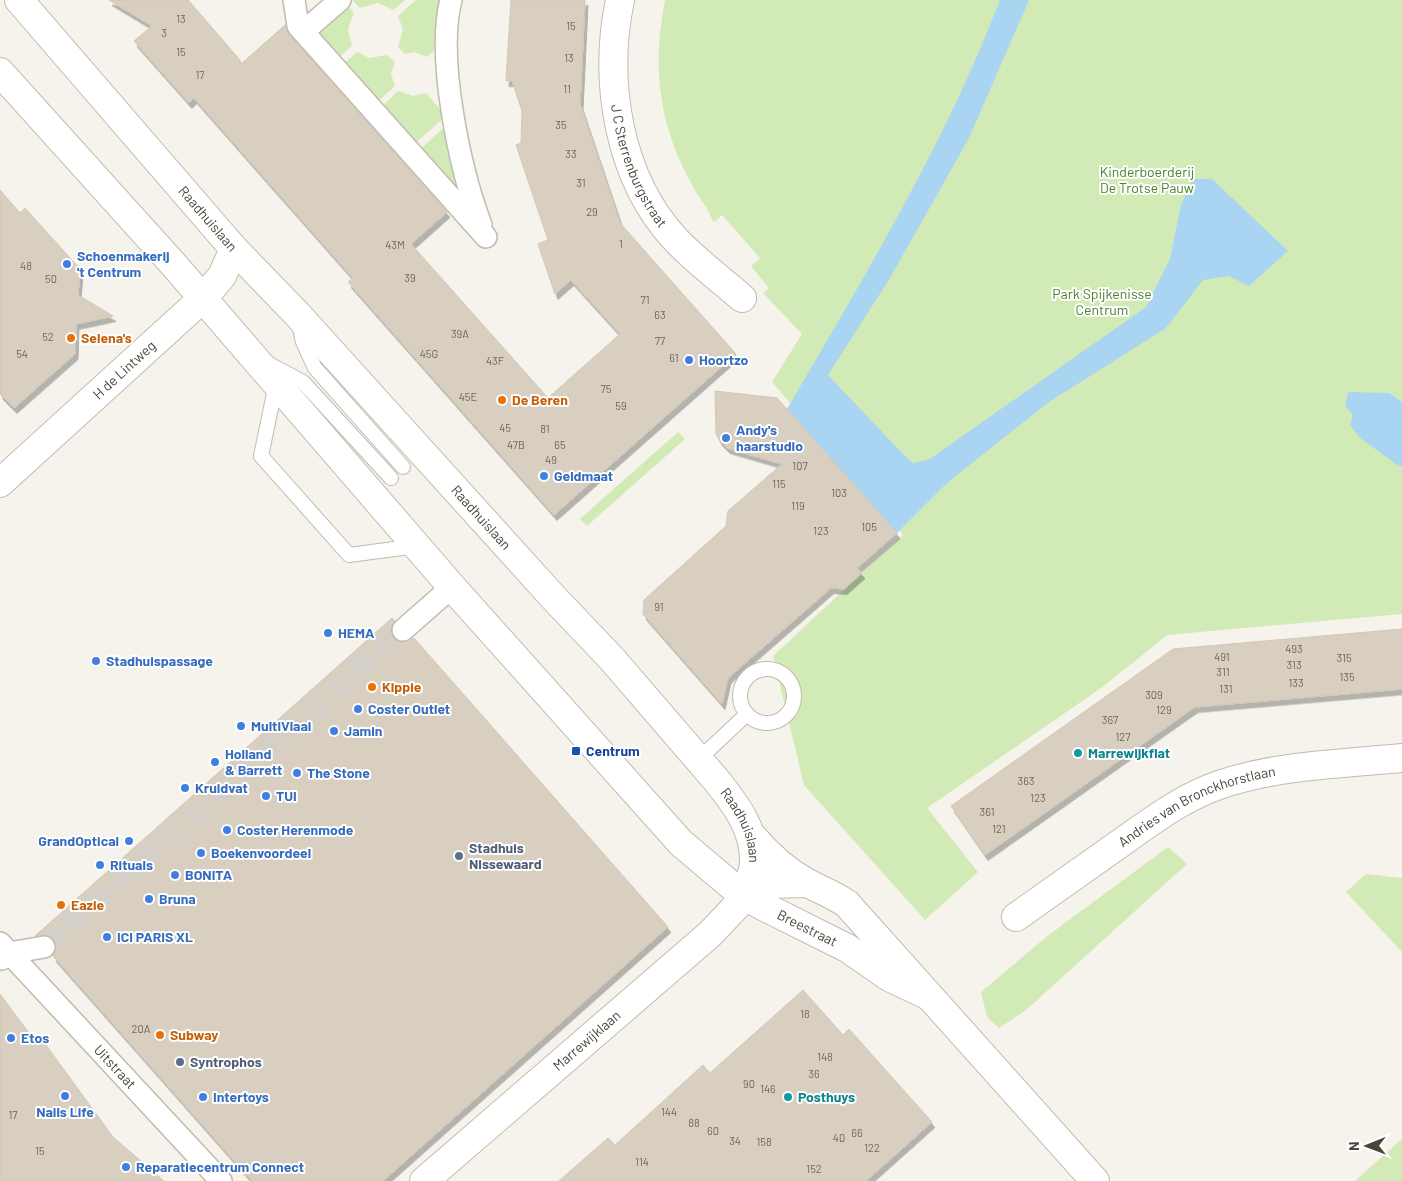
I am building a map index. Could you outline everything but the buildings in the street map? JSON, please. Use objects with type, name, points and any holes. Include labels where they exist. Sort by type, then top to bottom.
[{"type":"street","name":"Raadhuislaan","points":[[19,0],[234,248],[297,314],[612,660],[731,797],[752,836],[754,865],[745,897]]},
{"type":"street","points":[[294,0],[298,26],[486,236],[470,195],[450,92],[446,63],[451,0]]},
{"type":"street","points":[[304,32],[340,0]]},
{"type":"street","name":"J C Sterrenburgstraat","points":[[620,0],[614,48],[614,81],[618,114],[636,178],[676,239],[742,298]]},
{"type":"street","points":[[0,72],[174,265],[452,587],[681,843],[745,897]]},
{"type":"street","name":"H de Lintweg","points":[[0,483],[202,298],[222,276],[234,248]]},
{"type":"street","points":[[403,630],[452,587]]},
{"type":"street","name":"Andries van Bronckhorstlaan","points":[[1016,917],[1152,821],[1184,801],[1218,785],[1256,774],[1296,768],[1402,758]]},
{"type":"street","name":"Breestraat","points":[[752,836],[772,859],[807,883],[832,893],[847,904],[1083,1177]]},
{"type":"street","name":"Breestraat","points":[[745,897],[769,884],[807,883]]},
{"type":"street","name":"Breestraat","points":[[745,897],[848,948],[888,978],[927,995]]},
{"type":"street","name":"Marrewijklaan","points":[[424,1181],[710,934],[745,897]]},
{"type":"street","points":[[3,952],[44,947]]},
{"type":"street","name":"Uitstraat","points":[[3,952],[221,1181]]},
{"type":"lane","points":[[297,314],[303,342],[315,368],[403,466]]},
{"type":"lane","points":[[248,352],[303,382],[391,478]]},
{"type":"lane","points":[[276,384],[260,456],[350,555],[417,546]]},
{"type":"lane","points":[[699,759],[747,714]]},
{"type":"green space","points":[[352,0],[405,0],[393,10],[378,3],[360,8]]},
{"type":"green space","points":[[416,0],[444,0],[441,45],[427,57],[414,52],[405,54],[398,47],[403,29],[398,16]]},
{"type":"green space","name":"Park Spijkenisse Centrum","points":[[665,0],[1402,0],[1402,614],[1167,635],[1104,686],[927,808],[978,872],[925,920],[804,785],[773,656],[903,535],[772,382],[802,334],[763,293],[769,288],[751,266],[760,258],[722,215],[714,222],[689,180],[678,155],[669,131],[659,80],[659,54]]},
{"type":"green space","points":[[345,3],[354,13],[348,29],[352,46],[335,61],[311,33]]},
{"type":"green space","points":[[357,52],[369,58],[387,55],[395,62],[391,74],[395,86],[374,105],[340,67]]},
{"type":"green space","points":[[398,91],[413,96],[426,93],[446,116],[411,147],[378,110]]},
{"type":"green space","points":[[450,122],[463,188],[454,196],[416,153]]},
{"type":"green space","points":[[678,432],[685,439],[587,526],[580,519]]},
{"type":"green space","points":[[1168,847],[1187,864],[1025,1011],[999,1028],[987,1017],[981,992],[1050,934]]},
{"type":"green space","points":[[1366,874],[1402,878],[1402,952],[1346,892]]},
{"type":"green space","points":[[1402,1139],[1402,1181],[1355,1181]]},
{"type":"water","points":[[1000,0],[1029,0],[969,138],[890,278],[828,375],[913,463],[930,459],[1146,307],[1170,259],[1181,205],[1193,179],[1212,179],[1288,251],[1249,286],[1229,276],[1203,280],[1166,328],[1049,402],[948,482],[897,533],[787,409],[874,260],[929,158],[978,54]]},
{"type":"water","points":[[1348,392],[1389,393],[1402,402],[1402,466],[1396,464],[1360,438],[1350,425],[1353,415],[1345,406]]},
{"type":"tunnel","points":[[44,947],[403,630]]},
{"type":"place","name":"Schoenmakerij 't Centrum","points":[[67,264]]},
{"type":"place","name":"Selena's","points":[[71,338]]},
{"type":"place","name":"Hoortzo","points":[[689,360]]},
{"type":"place","name":"De Beren","points":[[502,400]]},
{"type":"place","name":"Andy's haarstudio","points":[[726,438]]},
{"type":"place","name":"Geldmaat","points":[[544,476]]},
{"type":"place","name":"HEMA","points":[[328,633]]},
{"type":"place","name":"Stadhuispassage","points":[[96,661]]},
{"type":"place","name":"Kippie","points":[[372,687]]},
{"type":"place","name":"Coster Outlet","points":[[358,709]]},
{"type":"place","name":"MultiVlaai","points":[[241,726]]},
{"type":"place","name":"Jamin","points":[[334,731]]},
{"type":"place","name":"Centrum","points":[[576,751]]},
{"type":"place","name":"Marrewijkflat","points":[[1078,753]]},
{"type":"place","name":"Holland & Barrett","points":[[215,762]]},
{"type":"place","name":"The Stone","points":[[297,773]]},
{"type":"place","name":"Kruidvat","points":[[185,788]]},
{"type":"place","name":"TUI","points":[[266,796]]},
{"type":"place","name":"Coster Herenmode","points":[[227,830]]},
{"type":"place","name":"GrandOptical","points":[[129,841]]},
{"type":"place","name":"Boekenvoordeel","points":[[201,853]]},
{"type":"place","name":"Stadhuis Nissewaard","points":[[459,856]]},
{"type":"place","name":"Rituals","points":[[100,865]]},
{"type":"place","name":"BONITA","points":[[175,875]]},
{"type":"place","name":"Bruna","points":[[149,899]]},
{"type":"place","name":"Eazie","points":[[61,905]]},
{"type":"place","name":"ICI PARIS XL","points":[[107,937]]},
{"type":"place","name":"Subway","points":[[160,1035]]},
{"type":"place","name":"Etos","points":[[11,1038]]},
{"type":"place","name":"Syntrophos","points":[[180,1062]]},
{"type":"place","name":"Nails Life","points":[[65,1096]]},
{"type":"place","name":"Intertoys","points":[[203,1097]]},
{"type":"place","name":"Posthuys","points":[[788,1097]]},
{"type":"place","name":"Reparatiecentrum Connect","points":[[126,1167]]},
{"type":"park label","name":"Kinderboerderij De Trotse Pauw","points":[[1147,180]]}]
